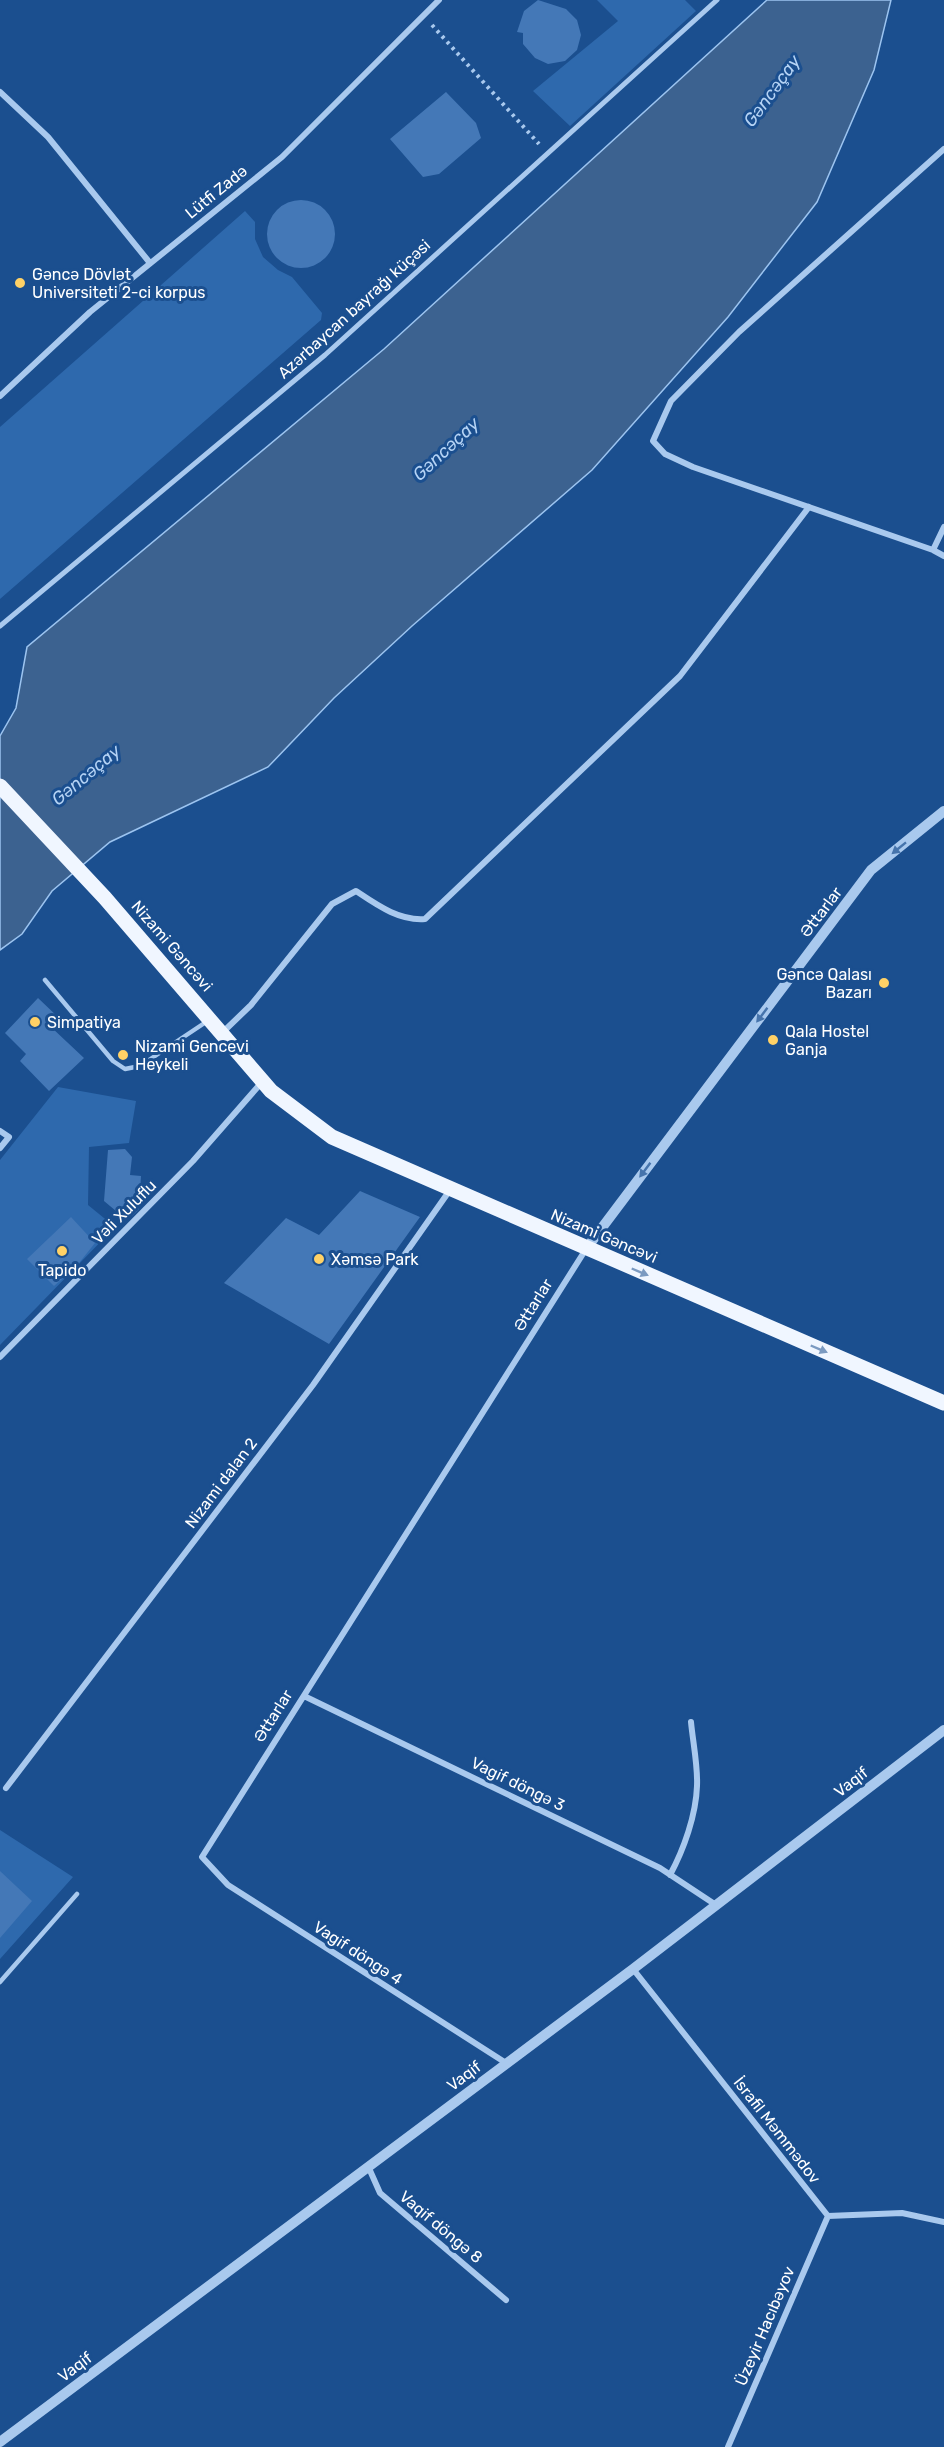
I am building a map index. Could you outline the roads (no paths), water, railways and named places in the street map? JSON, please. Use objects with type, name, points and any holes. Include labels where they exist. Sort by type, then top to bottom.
[{"type":"main road","name":"Nizami Gəncəvi","points":[[0,786],[105,898],[211,1018],[223,1032],[228,1043],[271,1091],[332,1137],[944,1403]]},
{"type":"street","points":[[428,0],[433,6]]},
{"type":"street","name":"Lütfi Zadə","points":[[0,396],[90,312],[282,157],[439,0]]},
{"type":"street","name":"Azərbaycan bayrağı küçəsi","points":[[0,626],[325,355],[717,0]]},
{"type":"street","points":[[0,92],[48,137],[150,263]]},
{"type":"street","points":[[944,149],[732,340],[671,401],[653,441],[665,454],[693,467],[933,550],[944,556]]},
{"type":"street","points":[[223,1032],[251,1005],[332,903],[356,891],[383,909],[413,920],[425,919],[680,676],[809,507]]},
{"type":"street","points":[[933,550],[944,527]]},
{"type":"street","name":"Əttarlar","points":[[202,1857],[586,1249],[871,870],[944,811]]},
{"type":"street","name":"Vəli Xuluflu","points":[[0,1357],[193,1161],[262,1081]]},
{"type":"street","points":[[0,1131],[9,1137],[0,1148]]},
{"type":"street","name":"Nizami dalan 2","points":[[6,1788],[313,1385],[451,1189]]},
{"type":"street","name":"Vagif döngə 3","points":[[304,1696],[670,1875],[716,1905]]},
{"type":"street","points":[[670,1875],[676,1864],[695,1805],[697,1784],[691,1722]]},
{"type":"street","name":"Vaqif","points":[[0,2442],[633,1969],[944,1730]]},
{"type":"street","name":"Vagif döngə 4","points":[[202,1857],[228,1885],[506,2063]]},
{"type":"street","name":"İsrafil Məmmədov","points":[[633,1969],[828,2216]]},
{"type":"street","name":"Vaqif döngə 8","points":[[368,2166],[380,2193],[507,2300]]},
{"type":"street","points":[[828,2216],[902,2213],[944,2222]]},
{"type":"street","name":"Üzeyir Hacıbəyov","points":[[728,2447],[828,2216]]},
{"type":"lane","points":[[45,980],[113,1061],[125,1069],[140,1066],[211,1018]]},
{"type":"lane","points":[[0,1982],[77,1894]]},
{"type":"water","name":"Gəncəçay","points":[[767,0],[891,0],[874,70],[817,202],[728,317],[592,470],[412,626],[334,698],[268,767],[110,842],[52,891],[22,934],[0,950],[0,736],[16,708],[27,647],[384,349]]},
{"type":"place","name":"Gəncə Dövlət Universiteti 2-ci korpus","points":[[20,283]]},
{"type":"place","name":"Gəncə Qalası Bazarı","points":[[884,983]]},
{"type":"place","name":"Simpatiya","points":[[35,1022]]},
{"type":"place","name":"Qala Hostel Ganja","points":[[773,1040]]},
{"type":"place","name":"Nizami Gencevi Heykeli","points":[[123,1055]]},
{"type":"place","name":"Tapido","points":[[62,1251]]},
{"type":"place","name":"Xəmsə Park","points":[[319,1259]]}]
